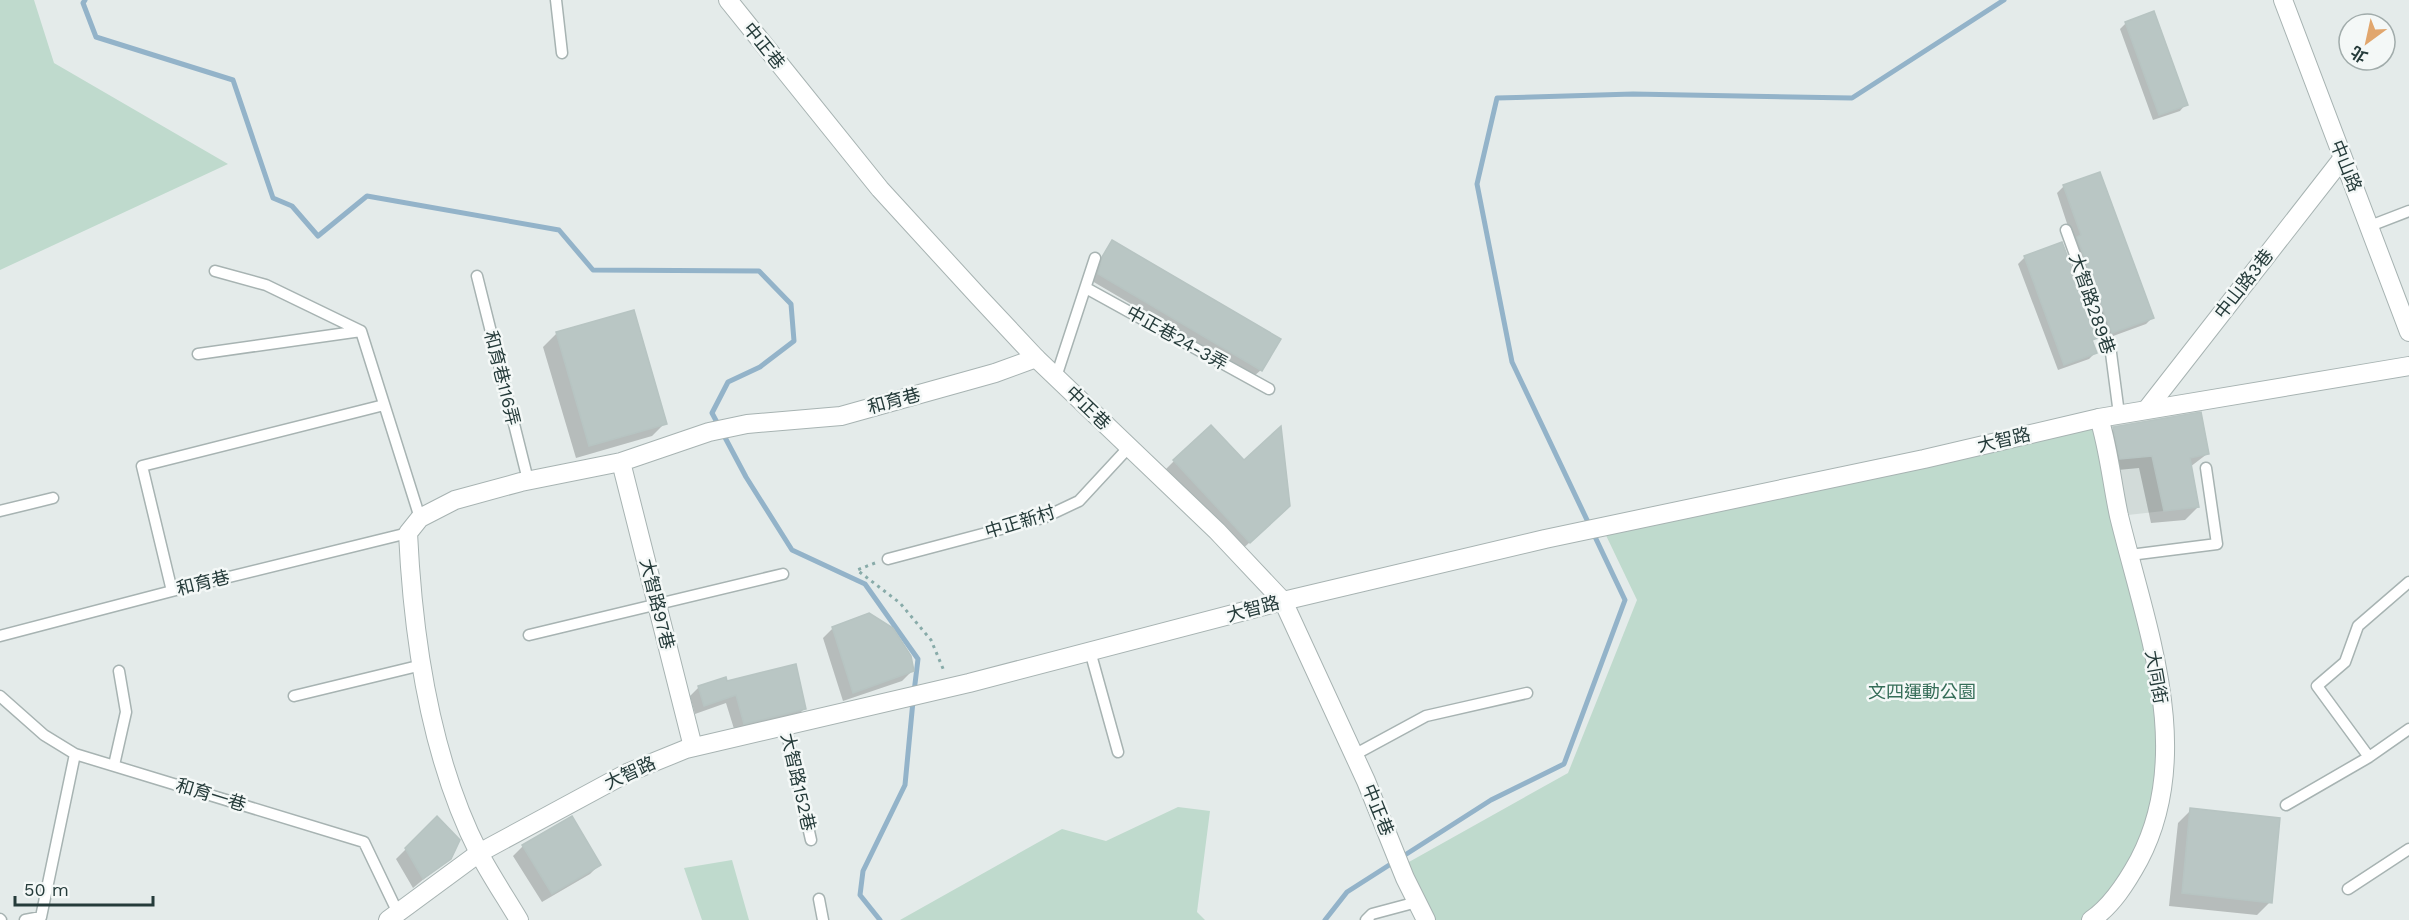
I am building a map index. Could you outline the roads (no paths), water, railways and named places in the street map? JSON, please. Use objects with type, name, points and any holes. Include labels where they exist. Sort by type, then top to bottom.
[{"type":"street","name":"中正巷","points":[[729,0],[749,29],[880,189],[1036,358],[1217,531],[1283,601],[1354,755],[1400,867],[1417,902]]},
{"type":"street","name":"中山路","points":[[2283,0],[2409,332]]},
{"type":"street","name":"中山路3巷","points":[[2146,409],[2342,159]]},
{"type":"street","name":"和育巷","points":[[621,462],[709,432],[747,424],[842,416],[995,373],[1036,358]]},
{"type":"street","name":"大智路","points":[[393,916],[479,853],[627,772],[693,747],[951,687],[1283,601],[1579,532],[1912,462],[2119,414],[2409,366]]},
{"type":"street","name":"大同街","points":[[2091,920],[2127,883],[2147,845],[2163,795],[2167,748],[2158,678],[2099,418]]},
{"type":"street","points":[[519,920],[479,853],[451,785],[415,635],[408,533],[420,518],[455,500],[528,480],[621,462]]},
{"type":"street","name":"大智路97巷","points":[[621,462],[693,747]]},
{"type":"street","points":[[1417,902],[1426,920]]},
{"type":"lane","points":[[556,0],[562,52]]},
{"type":"lane","points":[[2370,226],[2409,211]]},
{"type":"lane","name":"大智路289巷","points":[[2066,230],[2110,354],[2119,414]]},
{"type":"lane","points":[[1056,377],[1095,258]]},
{"type":"lane","points":[[215,271],[266,285],[361,331],[420,518]]},
{"type":"lane","name":"和育巷116弄","points":[[477,276],[528,480]]},
{"type":"lane","name":"中正巷24-3弄","points":[[1086,288],[1269,389]]},
{"type":"lane","points":[[198,354],[361,331]]},
{"type":"lane","points":[[172,591],[142,466],[384,405]]},
{"type":"lane","name":"中正新村","points":[[888,558],[1043,518],[1079,501],[1129,447]]},
{"type":"lane","points":[[2130,555],[2217,544],[2206,468]]},
{"type":"lane","points":[[0,511],[53,498]]},
{"type":"lane","name":"和育巷","points":[[0,636],[408,533]]},
{"type":"lane","points":[[529,634],[783,574]]},
{"type":"lane","points":[[2368,757],[2317,686],[2345,662],[2358,626],[2409,582]]},
{"type":"lane","points":[[1090,651],[1118,752]]},
{"type":"lane","points":[[294,696],[422,665]]},
{"type":"lane","points":[[114,765],[126,712],[119,671]]},
{"type":"lane","points":[[1354,755],[1426,716],[1527,693]]},
{"type":"lane","name":"和育一巷","points":[[0,696],[44,735],[75,754],[364,842],[393,916]]},
{"type":"lane","name":"大智路152巷","points":[[785,725],[811,840]]},
{"type":"lane","points":[[2286,805],[2368,757],[2409,729]]},
{"type":"lane","points":[[25,920],[41,917],[75,754]]},
{"type":"lane","points":[[2348,889],[2409,849]]},
{"type":"lane","points":[[819,899],[823,920]]},
{"type":"lane","points":[[1366,920],[1372,914],[1417,902]]},
{"type":"waterway","points":[[85,0],[83,3],[96,37],[233,80],[273,198],[292,206],[318,236],[367,196],[559,230],[593,270],[759,271],[791,304],[794,341],[760,367],[728,382],[712,413],[746,477],[792,550],[865,584],[918,659],[914,692]]},
{"type":"waterway","points":[[1325,920],[1347,892],[1491,800],[1564,764],[1625,600],[1512,362],[1477,184],[1497,98],[1633,94],[1852,98],[2004,0]]},
{"type":"waterway","points":[[880,920],[860,895],[863,871],[905,785],[913,701]]},
{"type":"park label","name":"文四運動公園","points":[[1922,692]]}]
